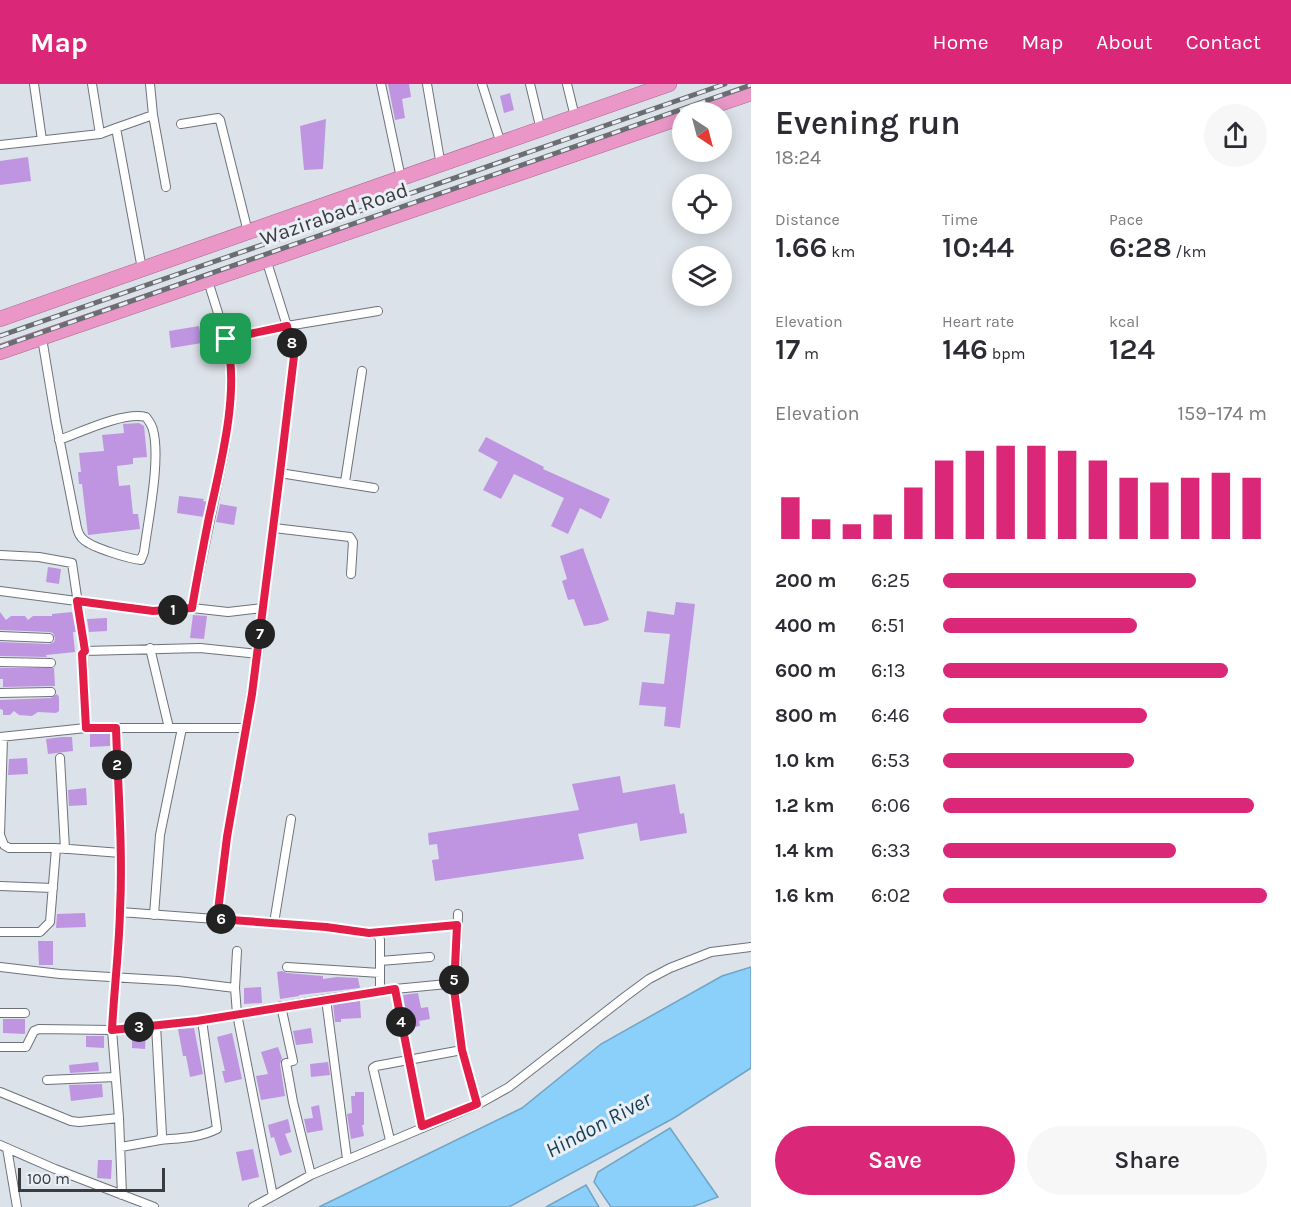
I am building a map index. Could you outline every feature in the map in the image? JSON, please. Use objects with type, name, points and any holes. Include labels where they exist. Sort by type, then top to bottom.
[{"type":"highway","name":"Wazirabad Road","points":[[0,319],[669,84]]},
{"type":"highway","points":[[724,102],[751,93]]},
{"type":"highway","name":"Wazirabad Road","points":[[0,352],[672,120]]},
{"type":"street","points":[[34,84],[42,140]]},
{"type":"street","points":[[92,84],[100,134]]},
{"type":"street","points":[[150,84],[166,187]]},
{"type":"street","points":[[381,84],[401,178]]},
{"type":"street","points":[[427,84],[441,165]]},
{"type":"street","points":[[482,84],[501,144]]},
{"type":"street","points":[[530,84],[541,130]]},
{"type":"street","points":[[567,84],[575,117]]},
{"type":"street","points":[[0,145],[100,134],[153,115]]},
{"type":"street","points":[[181,124],[218,118],[220,120],[248,232]]},
{"type":"street","points":[[116,128],[142,269]]},
{"type":"street","points":[[217,919],[227,837],[258,654],[294,356],[266,259]]},
{"type":"street","points":[[192,608],[225,447],[231,392],[229,348],[208,281]]},
{"type":"street","points":[[226,339],[378,311]]},
{"type":"street","points":[[42,338],[59,440],[77,528],[83,540],[90,544],[141,560],[151,501],[155,447],[153,428],[147,417],[138,415],[115,421],[59,440]]},
{"type":"street","points":[[345,482],[362,371]]},
{"type":"street","points":[[280,473],[374,488]]},
{"type":"street","points":[[274,528],[350,537],[353,542],[351,574]]},
{"type":"street","points":[[0,555],[39,557],[72,563],[85,651],[82,654],[86,728]]},
{"type":"street","points":[[0,591],[153,611],[192,608],[228,612],[262,608]]},
{"type":"street","points":[[0,636],[49,638]]},
{"type":"street","points":[[150,648],[169,728]]},
{"type":"street","points":[[85,651],[200,648],[258,654]]},
{"type":"street","points":[[0,662],[51,663]]},
{"type":"street","points":[[0,693],[51,692]]},
{"type":"street","points":[[121,853],[9,848],[4,845],[0,835],[1,737],[86,728],[246,728]]},
{"type":"street","points":[[116,728],[121,853],[120,912],[112,1030],[121,1147],[129,1200]]},
{"type":"street","points":[[154,915],[160,835],[182,728]]},
{"type":"street","points":[[0,932],[40,932],[50,921],[53,888],[61,849],[60,758]]},
{"type":"street","points":[[274,923],[291,819]]},
{"type":"street","points":[[0,886],[53,888]]},
{"type":"street","points":[[120,912],[274,923],[371,933],[457,925]]},
{"type":"street","points":[[458,914],[454,981],[462,1050],[477,1104]]},
{"type":"street","points":[[371,933],[379,937],[380,991]]},
{"type":"street","points":[[252,1207],[311,1175],[477,1104],[508,1087],[649,979],[670,968],[711,952],[751,947]]},
{"type":"street","points":[[237,951],[235,988],[237,1014],[273,1196]]},
{"type":"street","points":[[380,961],[430,957]]},
{"type":"street","points":[[0,967],[60,974],[178,981],[235,988]]},
{"type":"street","points":[[287,967],[380,972]]},
{"type":"street","points":[[0,1047],[26,1047],[34,1031],[39,1029],[112,1030],[202,1020],[280,1006],[395,989],[447,984],[454,981]]},
{"type":"street","points":[[395,989],[422,1126]]},
{"type":"street","points":[[326,999],[347,1159]]},
{"type":"street","points":[[280,1006],[293,1061],[286,1063],[289,1083],[311,1175]]},
{"type":"street","points":[[0,1013],[25,1013]]},
{"type":"street","points":[[121,1147],[207,1134],[218,1129],[202,1020]]},
{"type":"street","points":[[156,1025],[162,1135],[160,1140]]},
{"type":"street","points":[[390,1140],[374,1068],[462,1050]]},
{"type":"street","points":[[47,1080],[115,1077]]},
{"type":"street","points":[[0,1092],[71,1121],[120,1118]]},
{"type":"street","points":[[3,1146],[129,1200],[154,1207]]},
{"type":"street","points":[[3,1146],[17,1207]]},
{"type":"water","name":"Hindon River","points":[[751,967],[751,1068],[674,1118],[509,1207],[319,1207],[522,1108],[601,1044],[722,976]]},
{"type":"water","points":[[670,1128],[718,1197],[692,1207],[611,1207],[594,1182],[598,1172]]},
{"type":"water","points":[[586,1185],[599,1207],[546,1207]]},
{"type":"building","points":[[388,84],[409,84],[411,97],[402,99],[405,118],[395,120]]},
{"type":"building","points":[[510,93],[514,110],[504,113],[500,96]]},
{"type":"building","points":[[326,119],[323,169],[304,170],[300,126]]},
{"type":"building","points":[[28,157],[31,181],[0,185],[0,161]]},
{"type":"building","points":[[199,326],[202,343],[171,348],[169,331]]},
{"type":"building","points":[[139,423],[144,426],[147,457],[133,458],[133,464],[117,466],[119,486],[130,485],[133,514],[138,514],[140,529],[88,535],[82,484],[79,484],[78,472],[81,472],[79,453],[104,451],[102,435],[124,433],[123,424]]},
{"type":"building","points":[[486,437],[544,467],[543,469],[610,499],[601,519],[580,508],[568,534],[551,526],[564,498],[514,474],[501,499],[483,490],[498,462],[478,451]]},
{"type":"building","points":[[179,496],[204,499],[203,501],[207,502],[204,517],[177,513]]},
{"type":"building","points":[[220,504],[237,507],[234,525],[216,522]]},
{"type":"building","points":[[583,548],[609,620],[584,626],[574,599],[568,600],[562,581],[567,579],[560,556]]},
{"type":"building","points":[[48,567],[61,569],[59,584],[46,582]]},
{"type":"building","points":[[676,602],[695,604],[680,728],[664,726],[666,707],[639,705],[642,682],[664,684],[670,634],[644,632],[647,611],[674,615]]},
{"type":"building","points":[[0,612],[6,620],[11,616],[25,616],[28,620],[33,616],[52,616],[52,614],[72,612],[76,632],[73,632],[75,652],[46,655],[47,657],[0,656],[0,642],[49,644],[54,642],[55,638],[53,633],[49,632],[0,630]]},
{"type":"building","points":[[193,615],[207,616],[204,639],[190,638]]},
{"type":"building","points":[[107,618],[107,631],[89,632],[87,619]]},
{"type":"building","points":[[0,668],[54,668],[55,686],[3,687]]},
{"type":"building","points":[[57,694],[59,711],[56,713],[38,712],[32,716],[19,715],[14,711],[10,715],[3,715],[3,710],[0,709],[0,700],[51,698]]},
{"type":"building","points":[[90,734],[110,734],[110,746],[90,747]]},
{"type":"building","points":[[72,737],[73,751],[48,754],[46,739]]},
{"type":"building","points":[[27,758],[28,774],[8,775],[9,759]]},
{"type":"building","points":[[620,776],[623,793],[675,784],[680,814],[684,813],[687,833],[640,841],[637,823],[578,834],[584,859],[435,881],[432,860],[439,859],[437,844],[429,845],[428,833],[579,810],[572,784]]},
{"type":"building","points":[[86,788],[87,805],[69,806],[68,790]]},
{"type":"building","points":[[85,913],[86,927],[56,928],[57,914]]},
{"type":"building","points":[[38,941],[53,941],[53,965],[39,965]]},
{"type":"building","points":[[277,972],[323,976],[323,979],[358,978],[360,988],[280,999]]},
{"type":"building","points":[[261,987],[262,1003],[244,1004],[244,988]]},
{"type":"building","points":[[418,993],[421,1008],[428,1007],[430,1019],[419,1021],[420,1026],[409,1028],[403,995]]},
{"type":"building","points":[[360,1001],[361,1018],[341,1019],[341,1022],[335,1022],[333,1004]]},
{"type":"building","points":[[3,1019],[25,1019],[25,1034],[3,1033]]},
{"type":"building","points":[[194,1028],[203,1074],[190,1077],[178,1029]]},
{"type":"building","points":[[311,1028],[313,1043],[296,1045],[293,1031]]},
{"type":"building","points":[[146,1033],[145,1049],[132,1048],[132,1034]]},
{"type":"building","points":[[232,1033],[242,1079],[225,1083],[222,1071],[225,1071],[217,1037]]},
{"type":"building","points":[[86,1036],[104,1036],[104,1048],[86,1047]]},
{"type":"building","points":[[278,1047],[282,1058],[280,1064],[285,1096],[261,1100],[256,1076],[268,1074],[261,1052]]},
{"type":"building","points":[[98,1062],[99,1071],[70,1073],[69,1065]]},
{"type":"building","points":[[328,1062],[330,1075],[311,1077],[310,1064]]},
{"type":"building","points":[[102,1084],[103,1097],[71,1101],[69,1085]]},
{"type":"building","points":[[355,1092],[364,1092],[364,1125],[362,1125],[364,1136],[351,1139],[347,1114],[352,1113],[351,1096],[355,1096]]},
{"type":"building","points":[[319,1105],[323,1130],[307,1133],[304,1119],[313,1118],[311,1107]]},
{"type":"building","points":[[288,1119],[291,1132],[285,1134],[292,1152],[280,1156],[274,1137],[271,1138],[268,1125]]},
{"type":"building","points":[[253,1149],[259,1177],[242,1181],[236,1152]]},
{"type":"building","points":[[98,1160],[112,1160],[111,1179],[97,1178]]},
{"type":"railway","points":[[0,336],[725,84]]},
{"type":"railway","points":[[0,347],[751,85]]},
{"type":"route","points":[[287,326],[294,356],[258,654],[227,837],[217,919],[326,927],[369,933],[457,925],[454,989],[462,1050],[477,1104],[422,1126],[395,989],[197,1021],[112,1030],[120,912],[121,853],[116,728],[86,728],[82,654],[85,651],[77,601],[153,611],[192,608],[225,447],[231,392],[229,348],[226,339],[287,326]]}]
